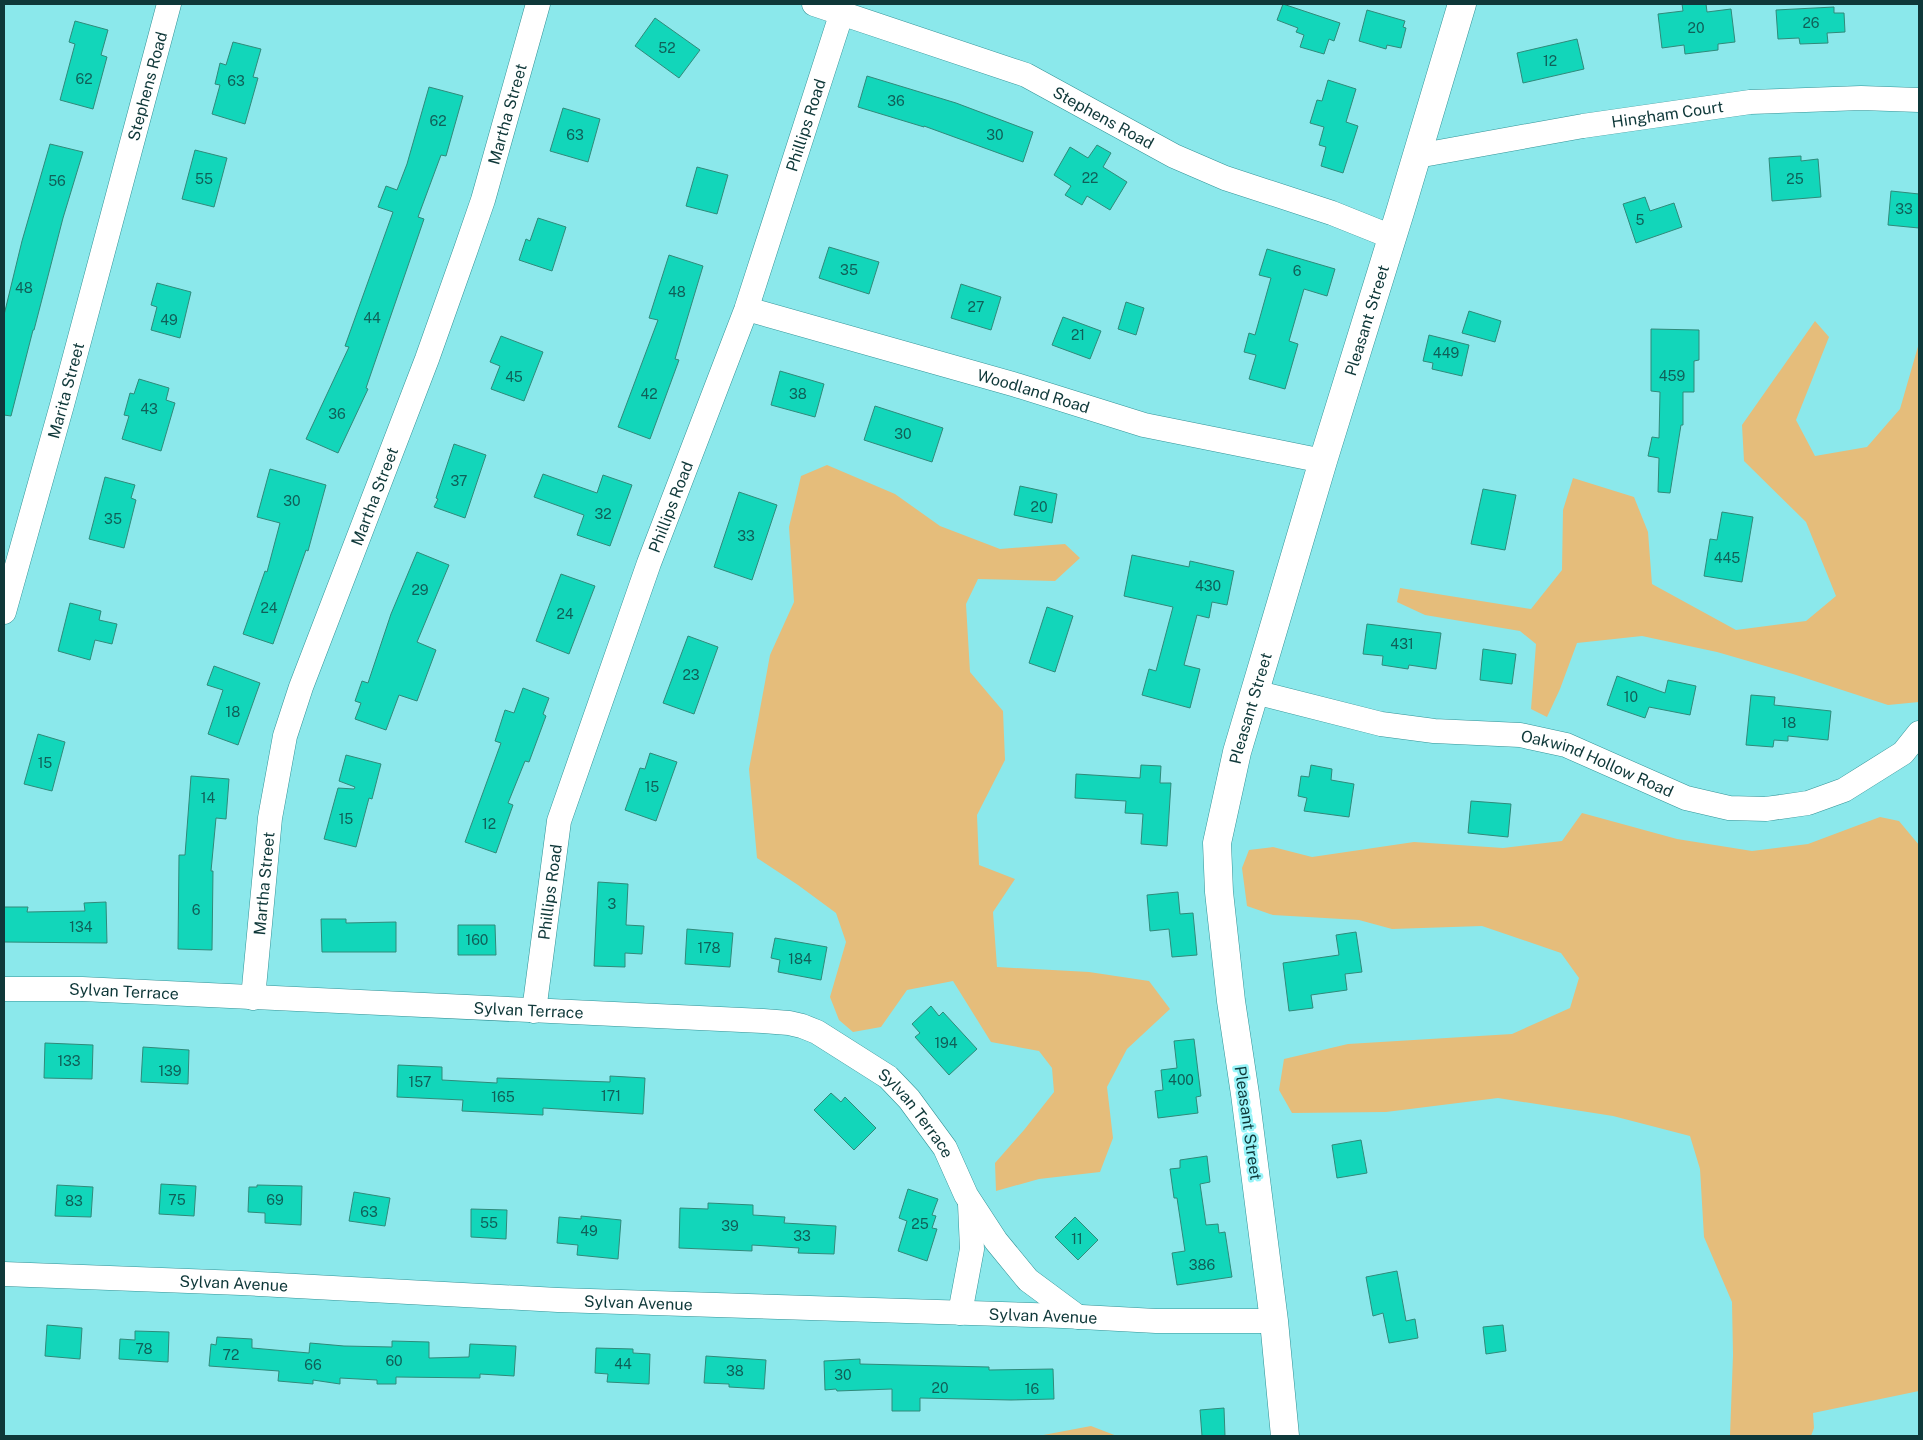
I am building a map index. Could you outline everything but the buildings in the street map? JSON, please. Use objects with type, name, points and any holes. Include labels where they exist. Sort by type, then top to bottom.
[{"type":"street","name":"Stephens Road","points":[[125,168],[169,4]]},
{"type":"street","name":"Martha Street","points":[[253,998],[270,818],[285,736],[301,687],[427,359],[483,200],[538,4]]},
{"type":"street","name":"Stephens Road","points":[[814,4],[1026,75],[1174,156],[1226,178],[1332,213],[1392,237]]},
{"type":"street","name":"Pleasant Street","points":[[1284,1436],[1274,1320],[1231,1001],[1218,872],[1217,842],[1238,752],[1255,692],[1323,460],[1462,4]]},
{"type":"street","name":"Phillips Road","points":[[534,1011],[559,821],[649,563],[747,309],[842,12]]},
{"type":"street","name":"Hingham Court","points":[[1417,156],[1583,126],[1750,102],[1861,98],[1919,100]]},
{"type":"street","name":"Marita Street","points":[[4,612],[62,405],[125,168]]},
{"type":"street","name":"Woodland Road","points":[[747,309],[1016,385],[1144,425],[1323,460]]},
{"type":"street","name":"Oakwind Hollow Road","points":[[1255,692],[1381,724],[1434,731],[1520,735],[1566,745],[1686,798],[1729,808],[1766,809],[1808,803],[1844,790],[1903,753],[1919,733]]},
{"type":"street","name":"Sylvan Terrace","points":[[4,989],[82,990],[789,1023],[802,1026],[817,1032],[874,1067],[888,1077],[904,1093],[945,1148],[970,1202],[996,1241],[1028,1280],[1078,1317]]},
{"type":"street","name":"Sylvan Terrace","points":[[960,1313],[972,1249],[970,1202]]},
{"type":"street","name":"Sylvan Avenue","points":[[4,1274],[249,1283],[558,1300],[1156,1321],[1274,1320]]},
{"type":"shaded area","points":[[1815,321],[1829,337],[1796,420],[1815,456],[1867,447],[1900,409],[1919,343],[1919,702],[1888,705],[1717,652],[1642,636],[1577,643],[1560,689],[1547,717],[1531,709],[1536,644],[1520,631],[1425,615],[1397,602],[1400,588],[1531,609],[1562,570],[1563,510],[1573,478],[1634,497],[1648,532],[1652,584],[1736,630],[1806,621],[1836,596],[1806,522],[1744,461],[1742,425]]},
{"type":"shaded area","points":[[827,465],[895,494],[940,526],[1000,549],[1065,544],[1080,558],[1055,581],[978,579],[966,604],[970,672],[1003,711],[1005,760],[977,815],[979,865],[1015,879],[993,912],[997,967],[1089,972],[1149,981],[1170,1009],[1127,1049],[1107,1087],[1113,1138],[1100,1172],[1039,1179],[996,1191],[995,1163],[1054,1092],[1052,1068],[1039,1051],[991,1042],[953,981],[907,990],[881,1027],[853,1032],[839,1020],[830,997],[846,942],[836,913],[757,858],[749,769],[770,655],[794,602],[789,527],[801,476]]},
{"type":"shaded area","points":[[1582,813],[1677,839],[1752,851],[1808,844],[1880,817],[1899,821],[1919,845],[1919,1391],[1813,1413],[1814,1428],[1811,1436],[1730,1436],[1733,1355],[1732,1302],[1704,1237],[1700,1169],[1690,1136],[1613,1116],[1498,1098],[1386,1112],[1292,1113],[1279,1090],[1284,1059],[1348,1044],[1512,1034],[1570,1008],[1579,978],[1561,953],[1482,926],[1392,929],[1359,920],[1273,915],[1247,906],[1242,868],[1249,850],[1273,847],[1312,857],[1414,842],[1503,848],[1562,841]]},
{"type":"shaded area","points":[[1091,1426],[1117,1436],[1038,1436]]}]
